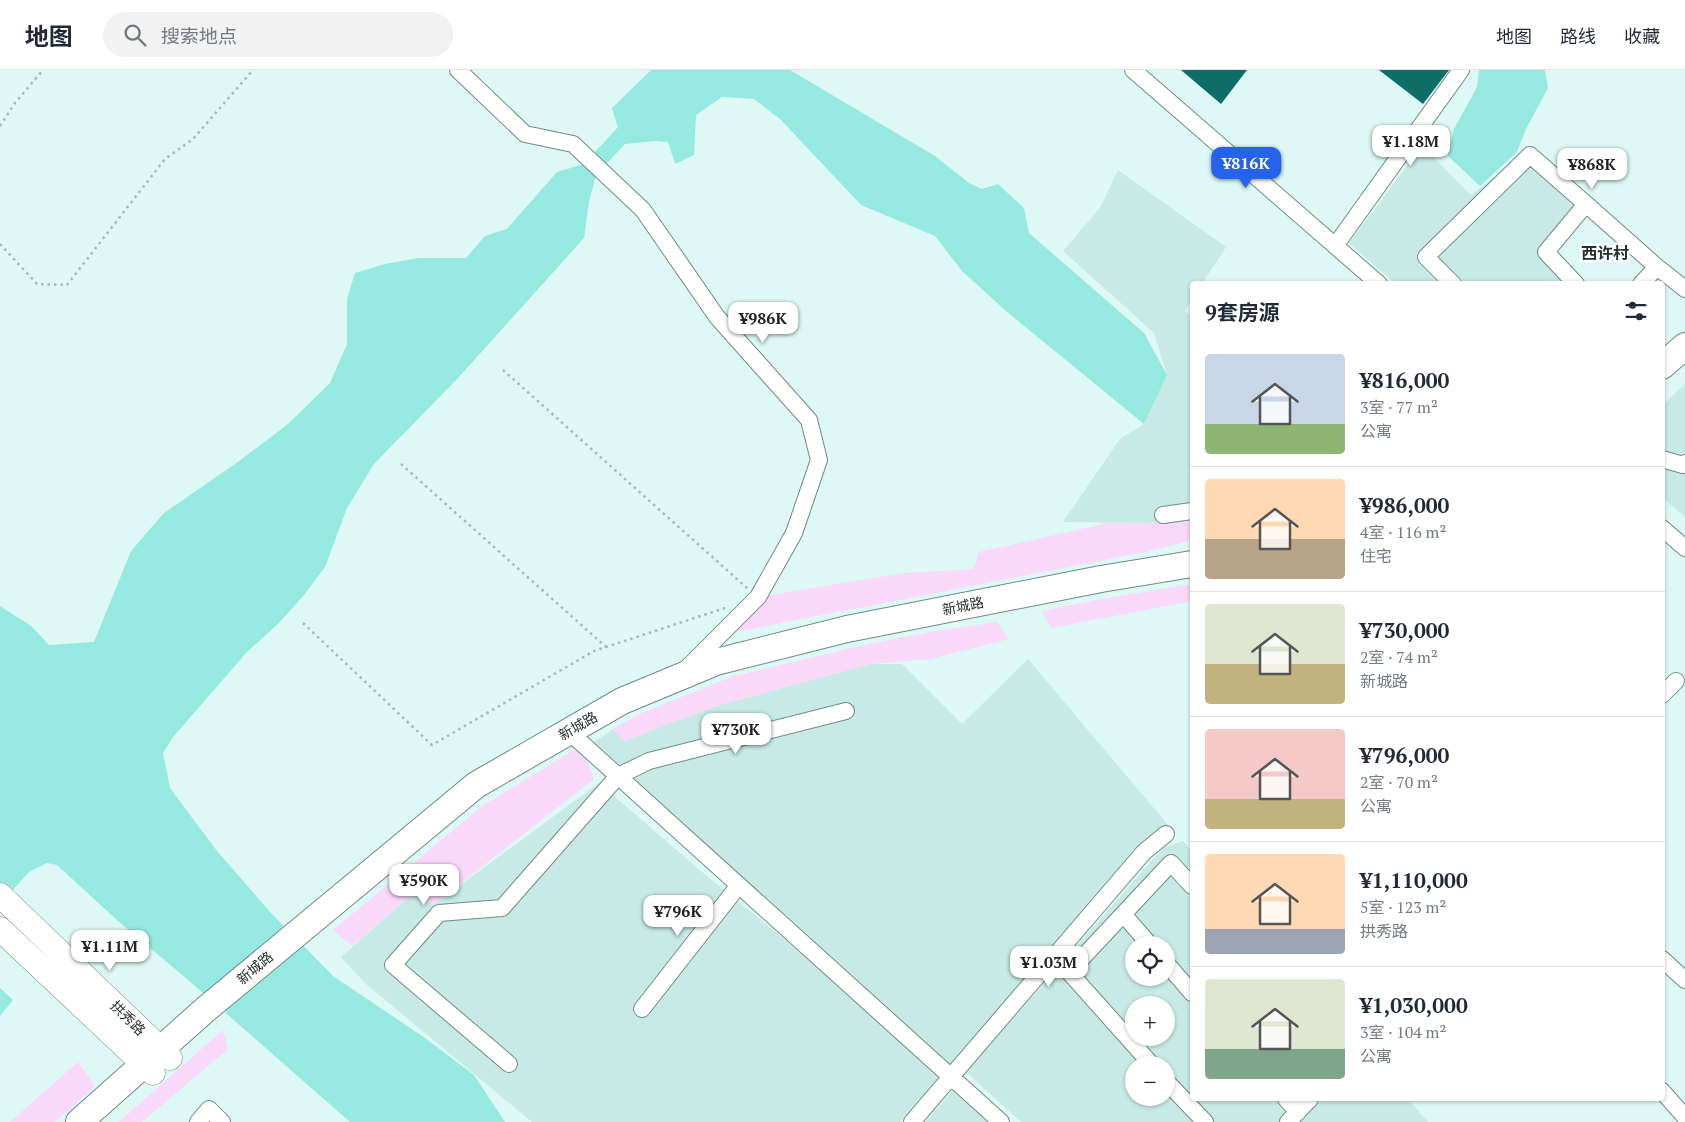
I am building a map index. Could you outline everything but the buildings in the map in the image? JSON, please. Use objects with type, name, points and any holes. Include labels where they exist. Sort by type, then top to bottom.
[{"type":"main road","points":[[1665,363],[1685,346]]},
{"type":"main road","points":[[1665,378],[1685,361]]},
{"type":"main road","name":"新城路","points":[[79,1122],[156,1061],[476,785],[622,701],[716,662],[847,629],[1101,579],[1190,564]]},
{"type":"main road","name":"新城路","points":[[303,936],[482,794],[627,711],[720,673],[850,640],[1103,590],[1190,576]]},
{"type":"main road","name":"拱秀路","points":[[0,895],[116,1006],[156,1061]]},
{"type":"main road","name":"拱秀路","points":[[3,932],[156,1061]]},
{"type":"main road","name":"新城路","points":[[98,1122],[156,1061]]},
{"type":"street","points":[[458,70],[524,134],[573,144],[643,210],[717,317],[809,420],[818,460],[794,533],[758,597],[675,679]]},
{"type":"street","points":[[1133,70],[1376,281]]},
{"type":"street","points":[[1335,246],[1461,70]]},
{"type":"street","points":[[1450,281],[1426,257],[1530,155],[1657,267],[1685,288]]},
{"type":"street","points":[[1573,281],[1546,252],[1586,204]]},
{"type":"street","points":[[1644,281],[1657,267]]},
{"type":"street","points":[[1665,460],[1685,464]]},
{"type":"street","points":[[1163,515],[1190,511]]},
{"type":"street","points":[[1665,531],[1685,548]]},
{"type":"street","points":[[1665,692],[1676,681]]},
{"type":"street","points":[[509,1064],[393,964],[439,913],[502,908],[618,776],[649,761],[846,711]]},
{"type":"street","points":[[577,739],[1001,1122]]},
{"type":"street","points":[[912,1122],[1144,852],[1166,834]]},
{"type":"street","points":[[1144,1056],[1069,972],[1171,863],[1190,884]]},
{"type":"street","points":[[642,1009],[739,885]]},
{"type":"street","points":[[1123,914],[1142,936]]},
{"type":"street","points":[[1665,962],[1685,980]]},
{"type":"street","points":[[1175,973],[1190,991]]},
{"type":"street","points":[[1175,1092],[1200,1121]]},
{"type":"street","points":[[1665,1094],[1685,1117]]},
{"type":"street","points":[[1287,1101],[1293,1117],[1308,1101]]},
{"type":"street","points":[[198,1122],[209,1109],[222,1122]]},
{"type":"path","points":[[0,126],[15,104],[43,70]]},
{"type":"path","points":[[0,244],[37,284],[67,285],[166,159],[193,139],[253,70]]},
{"type":"path","points":[[503,370],[758,597]]},
{"type":"path","points":[[401,464],[606,647]]},
{"type":"path","points":[[303,623],[432,745],[594,651],[729,606]]},
{"type":"shaded area","points":[[1422,146],[1471,195],[1534,146],[1586,204],[1538,249],[1566,281],[1393,281],[1349,243]]},
{"type":"shaded area","points":[[1118,170],[1226,247],[1204,281],[1190,281],[1190,303],[1185,311],[1190,315],[1190,504],[1177,523],[1063,522],[1120,439],[1144,424],[1167,375],[1154,333],[1063,251],[1100,208]]},
{"type":"shaded area","points":[[1685,384],[1685,517],[1665,500],[1665,403]]},
{"type":"shaded area","points":[[1190,504],[1190,541],[1146,552],[720,635],[758,597],[905,573],[974,569],[979,552],[1108,523],[1177,523]]},
{"type":"shaded area","points":[[1190,584],[1190,601],[1052,628],[1041,611]]},
{"type":"shaded area","points":[[997,622],[1009,639],[930,659],[870,664],[716,706],[624,741],[613,729],[639,714],[734,676],[869,644]]},
{"type":"shaded area","points":[[1028,659],[1168,825],[1103,890],[951,1066],[594,742],[613,729],[624,741],[716,706],[870,664],[902,664],[962,724]]},
{"type":"shaded area","points":[[574,750],[586,757],[594,779],[433,905],[418,890],[352,946],[333,930],[482,806]]},
{"type":"shaded area","points":[[599,783],[702,872],[862,1003],[941,1076],[900,1122],[532,1122],[366,984],[341,957],[418,889],[433,905]]},
{"type":"shaded area","points":[[1183,841],[1190,850],[1190,1101],[1410,1101],[1428,1122],[1021,1122],[966,1072],[1163,848]]},
{"type":"shaded area","points":[[223,1030],[228,1049],[142,1122],[119,1122]]},
{"type":"shaded area","points":[[78,1062],[95,1086],[55,1122],[10,1122]]},
{"type":"shaded area","points":[[953,1091],[988,1122],[925,1122]]},
{"type":"water","points":[[651,70],[790,70],[935,156],[969,183],[982,189],[998,184],[1024,208],[1029,233],[1144,333],[1167,375],[1144,424],[1006,311],[962,271],[935,236],[861,205],[781,120],[754,99],[722,97],[696,115],[694,155],[675,164],[668,142],[655,141],[625,144],[596,175],[589,202],[584,238],[458,378],[374,464],[347,508],[325,567],[304,595],[279,623],[247,652],[173,737],[163,753],[170,788],[217,851],[271,913],[333,976],[425,1038],[474,1075],[505,1122],[350,1122],[118,921],[57,865],[47,863],[29,872],[0,904],[0,606],[31,626],[49,645],[94,642],[131,551],[164,513],[235,464],[288,424],[330,383],[347,344],[347,299],[355,273],[385,264],[419,258],[466,258],[485,236],[507,229],[557,172],[584,164],[618,127],[612,108]]},
{"type":"water","points":[[1479,70],[1545,70],[1548,88],[1526,129],[1517,152],[1480,186],[1448,156],[1454,129],[1477,87]]},
{"type":"water","points":[[0,988],[13,1000],[0,1016]]},
{"type":"district","name":"西许村","points":[[1605,253]]}]
